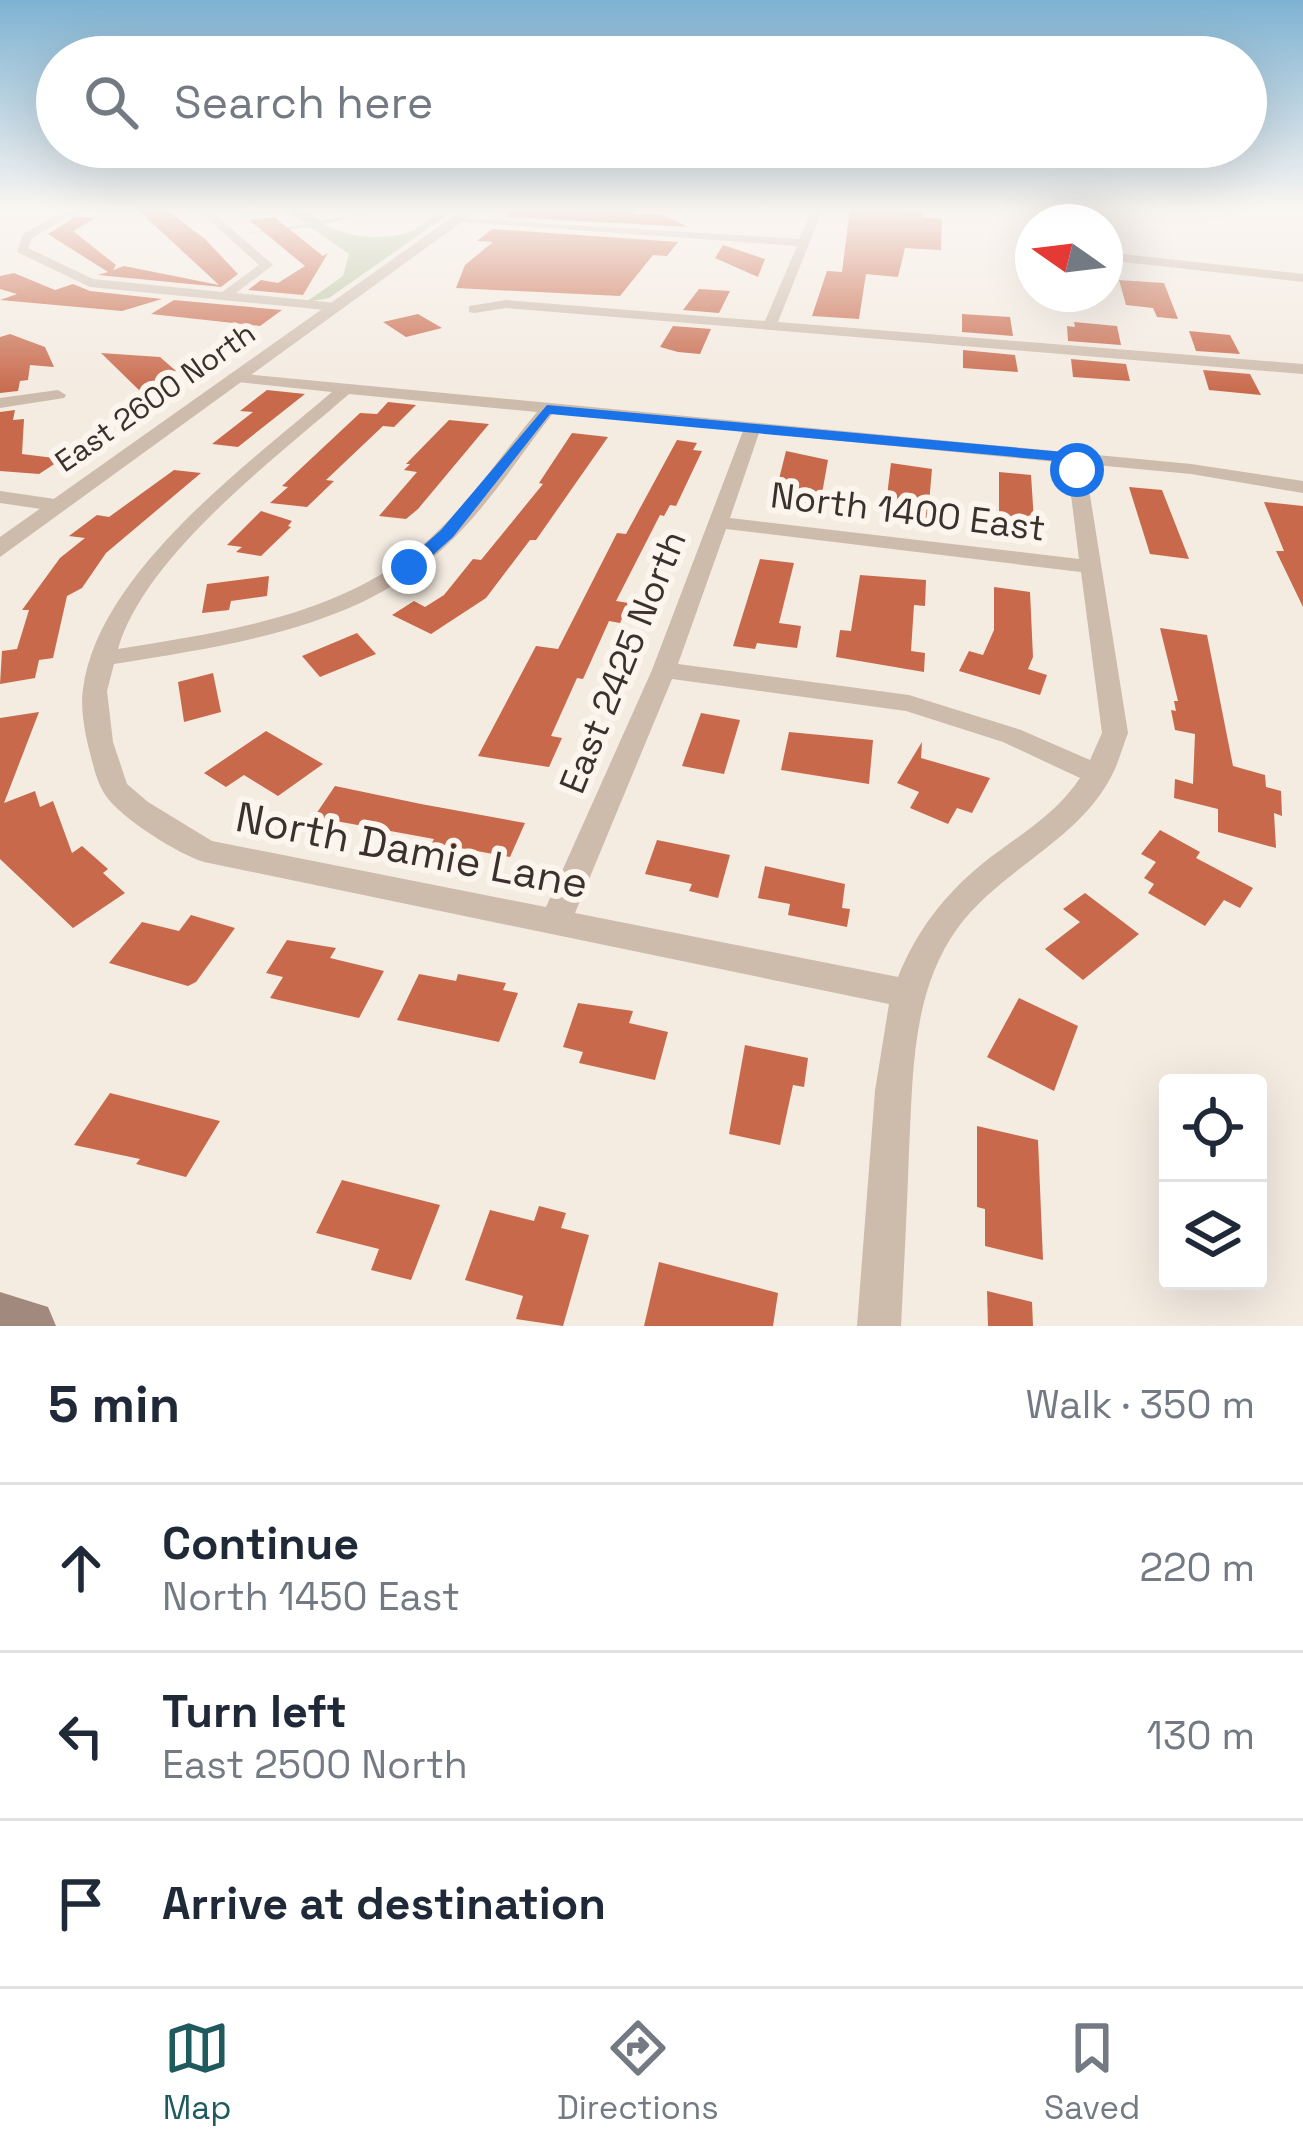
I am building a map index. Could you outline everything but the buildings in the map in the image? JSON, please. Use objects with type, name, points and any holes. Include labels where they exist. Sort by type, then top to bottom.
[{"type":"main road","points":[[0,1319],[29,1326]]},
{"type":"street","points":[[63,270],[90,283],[336,307]]},
{"type":"street","points":[[223,297],[260,270]]},
{"type":"street","name":"East 2600 North","points":[[0,549],[387,270]]},
{"type":"street","points":[[770,325],[792,270]]},
{"type":"street","points":[[1230,270],[1303,278]]},
{"type":"street","points":[[474,309],[506,304],[1303,369]]},
{"type":"street","points":[[234,378],[1160,466],[1303,487]]},
{"type":"street","name":"North Damie Lane","points":[[344,390],[161,554],[128,598],[105,658],[91,714],[116,792],[203,851],[907,993]]},
{"type":"street","points":[[0,403],[58,395]]},
{"type":"street","points":[[105,658],[305,620],[365,593],[409,567],[447,533],[547,410]]},
{"type":"street","name":"East 2425 North","points":[[555,922],[664,670],[753,428]]},
{"type":"street","points":[[879,1326],[896,1041],[907,993],[944,920],[970,891],[1064,821],[1099,775],[1115,733],[1075,458]]},
{"type":"street","points":[[0,497],[56,505]]},
{"type":"street","name":"North 1400 East","points":[[716,522],[1093,567]]},
{"type":"street","points":[[664,670],[909,703],[1012,736],[1099,775]]},
{"type":"green space","points":[[345,270],[369,270],[329,298],[306,302],[343,276]]},
{"type":"route","points":[[409,567],[447,533],[547,410],[1075,458],[1077,470]]}]
